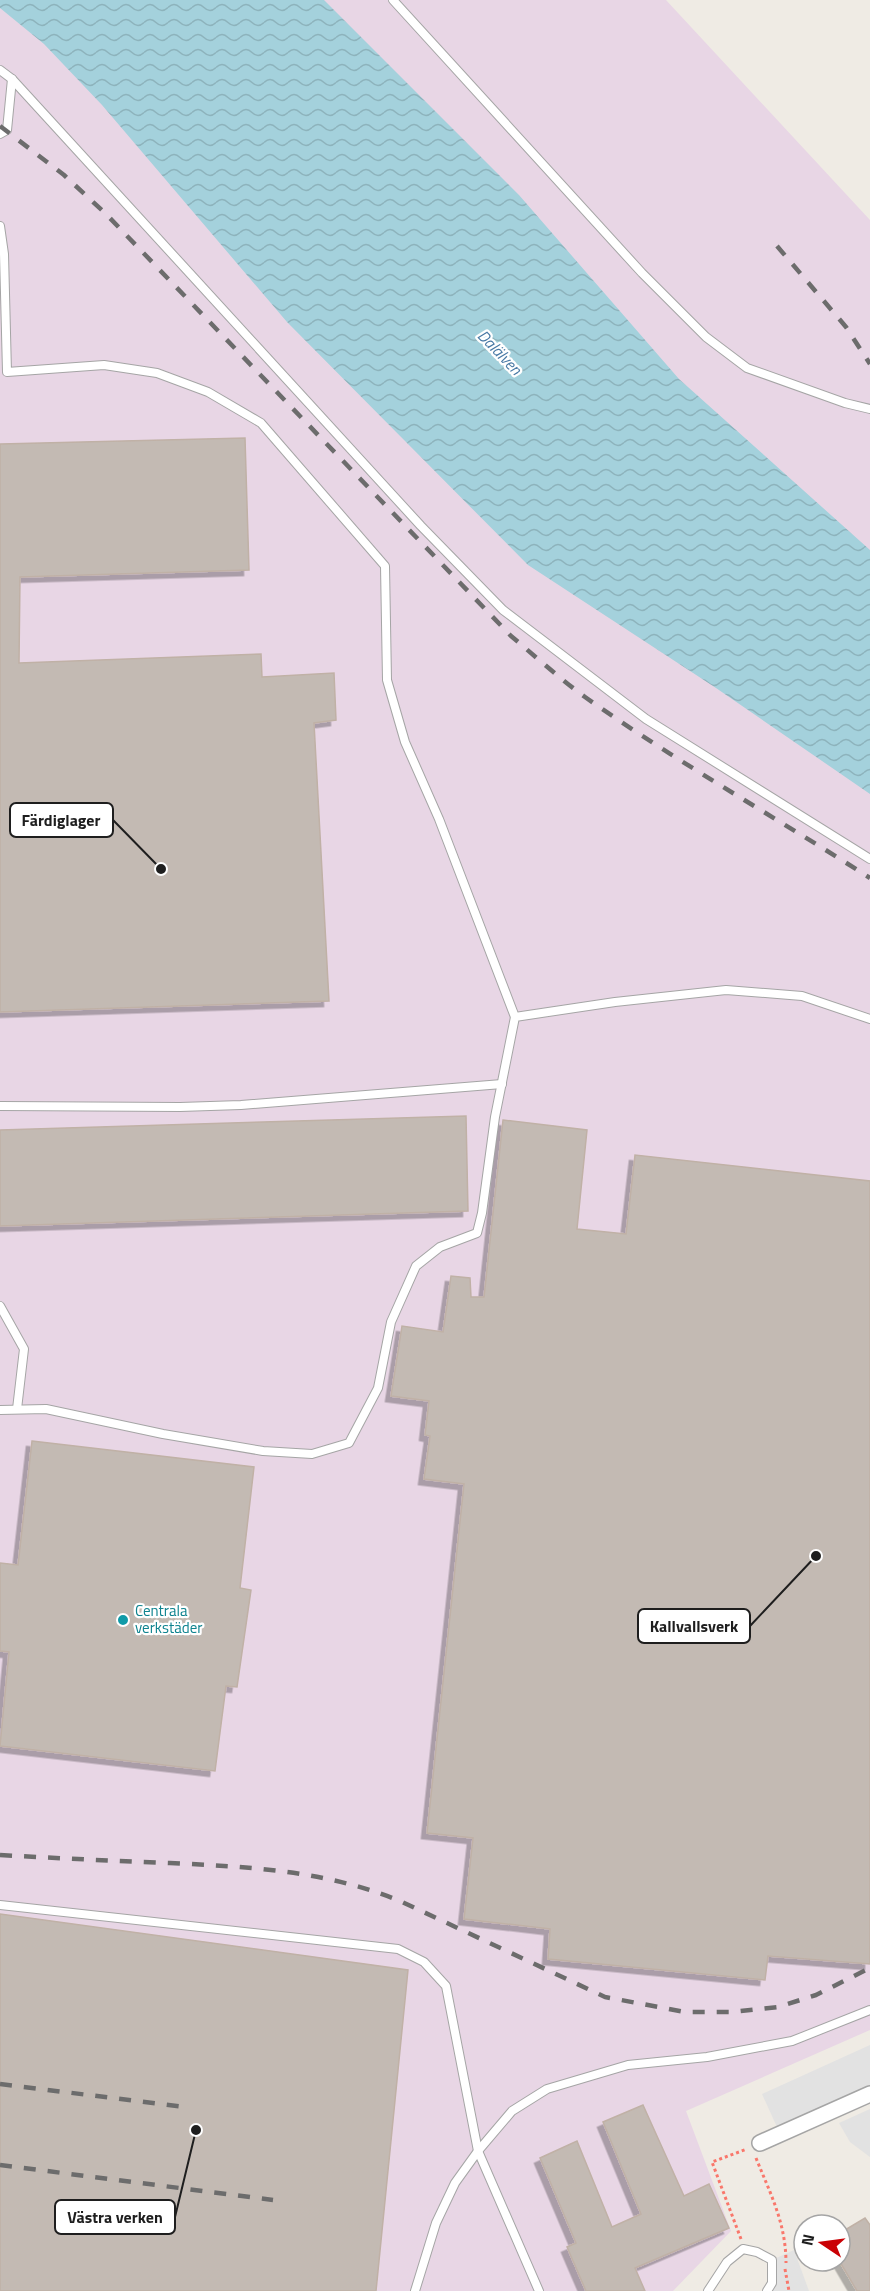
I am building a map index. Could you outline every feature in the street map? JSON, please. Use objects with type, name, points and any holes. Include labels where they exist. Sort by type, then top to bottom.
[{"type":"street","points":[[756,2145],[870,2094]]},
{"type":"lane","points":[[393,0],[642,273],[706,337],[747,368],[845,403],[870,409]]},
{"type":"lane","points":[[0,70],[12,79],[413,517],[502,610],[646,719],[870,859]]},
{"type":"lane","points":[[0,134],[7,130],[12,79]]},
{"type":"lane","points":[[0,226],[4,254],[7,372],[104,366],[157,373],[208,392],[261,423],[386,566],[387,681],[405,742],[439,819],[515,1017],[477,1233],[440,1247],[416,1266],[391,1322],[378,1388],[349,1443],[312,1454],[263,1451],[163,1434],[46,1409],[0,1410]]},
{"type":"lane","points":[[515,1017],[615,1002],[726,990],[802,996],[870,1019]]},
{"type":"lane","points":[[0,1106],[241,1105],[502,1084]]},
{"type":"lane","points":[[0,1306],[24,1349],[17,1409]]},
{"type":"lane","points":[[0,1905],[398,1949],[424,1962],[446,1986],[478,2151],[539,2291]]},
{"type":"lane","points":[[415,2291],[436,2223],[455,2183],[478,2151],[512,2111],[547,2089],[628,2065],[707,2057],[792,2042],[870,2010]]},
{"type":"lane","points":[[708,2291],[727,2262],[743,2249],[757,2252],[772,2260],[772,2283],[767,2291]]},
{"type":"path","points":[[743,2249],[712,2162],[756,2145],[786,2243],[785,2271],[789,2291]]},
{"type":"shaded area","points":[[0,0],[666,0],[870,220],[870,2030],[686,2111],[731,2231],[673,2291],[0,2291]]},
{"type":"shaded area","points":[[870,2045],[870,2089],[777,2127],[762,2094]]},
{"type":"shaded area","points":[[870,2109],[870,2157],[850,2142],[839,2123]]},
{"type":"shaded area","points":[[792,2251],[792,2273],[802,2273],[809,2291],[767,2291],[772,2260]]},
{"type":"water","name":"Dalälven","points":[[0,0],[324,0],[519,195],[679,379],[870,550],[870,794],[716,688],[528,565],[287,322],[102,105],[44,44],[0,8]]},
{"type":"building","points":[[245,438],[249,570],[20,577],[19,663],[261,654],[262,677],[334,673],[336,720],[314,723],[329,1001],[0,1012],[0,444]]},
{"type":"building","points":[[466,1116],[468,1211],[0,1226],[0,1130]]},
{"type":"building","points":[[503,1120],[587,1130],[577,1229],[626,1234],[635,1155],[870,1181],[870,1964],[768,1956],[765,1980],[548,1959],[550,1929],[464,1919],[473,1838],[427,1833],[464,1484],[424,1479],[430,1436],[425,1435],[429,1401],[391,1396],[402,1326],[443,1332],[451,1276],[470,1278],[471,1297],[484,1297]]},
{"type":"building","name":"Centrala verkstäder","points":[[32,1441],[254,1467],[240,1588],[251,1590],[237,1687],[226,1686],[215,1771],[0,1746],[9,1652],[0,1651],[0,1563],[18,1565]]},
{"type":"building","points":[[0,1914],[408,1970],[376,2291],[0,2291]]},
{"type":"building","points":[[643,2105],[684,2196],[709,2184],[729,2228],[635,2268],[645,2291],[586,2291],[567,2247],[576,2243],[540,2158],[577,2141],[612,2227],[641,2214],[603,2122]]},
{"type":"building","points":[[865,2218],[870,2225],[870,2291],[857,2291],[846,2273],[852,2273],[852,2226]]},
{"type":"railway","points":[[0,126],[64,175],[106,214],[511,636],[556,675],[620,721],[691,767],[870,878]]},
{"type":"railway","points":[[777,246],[846,327],[870,364]]},
{"type":"railway","points":[[0,1855],[229,1866],[315,1876],[400,1901],[605,1997],[685,2012],[732,2012],[778,2007],[816,1995],[870,1968]]},
{"type":"railway","points":[[0,2084],[185,2107]]},
{"type":"railway","points":[[0,2165],[273,2200]]},
{"type":"place","name":"Färdiglager","points":[[161,869]]},
{"type":"place","name":"Kallvallsverk","points":[[816,1556]]},
{"type":"place","name":"Centrala verkstäder","points":[[123,1620]]},
{"type":"place","name":"Västra verken","points":[[196,2130]]}]
